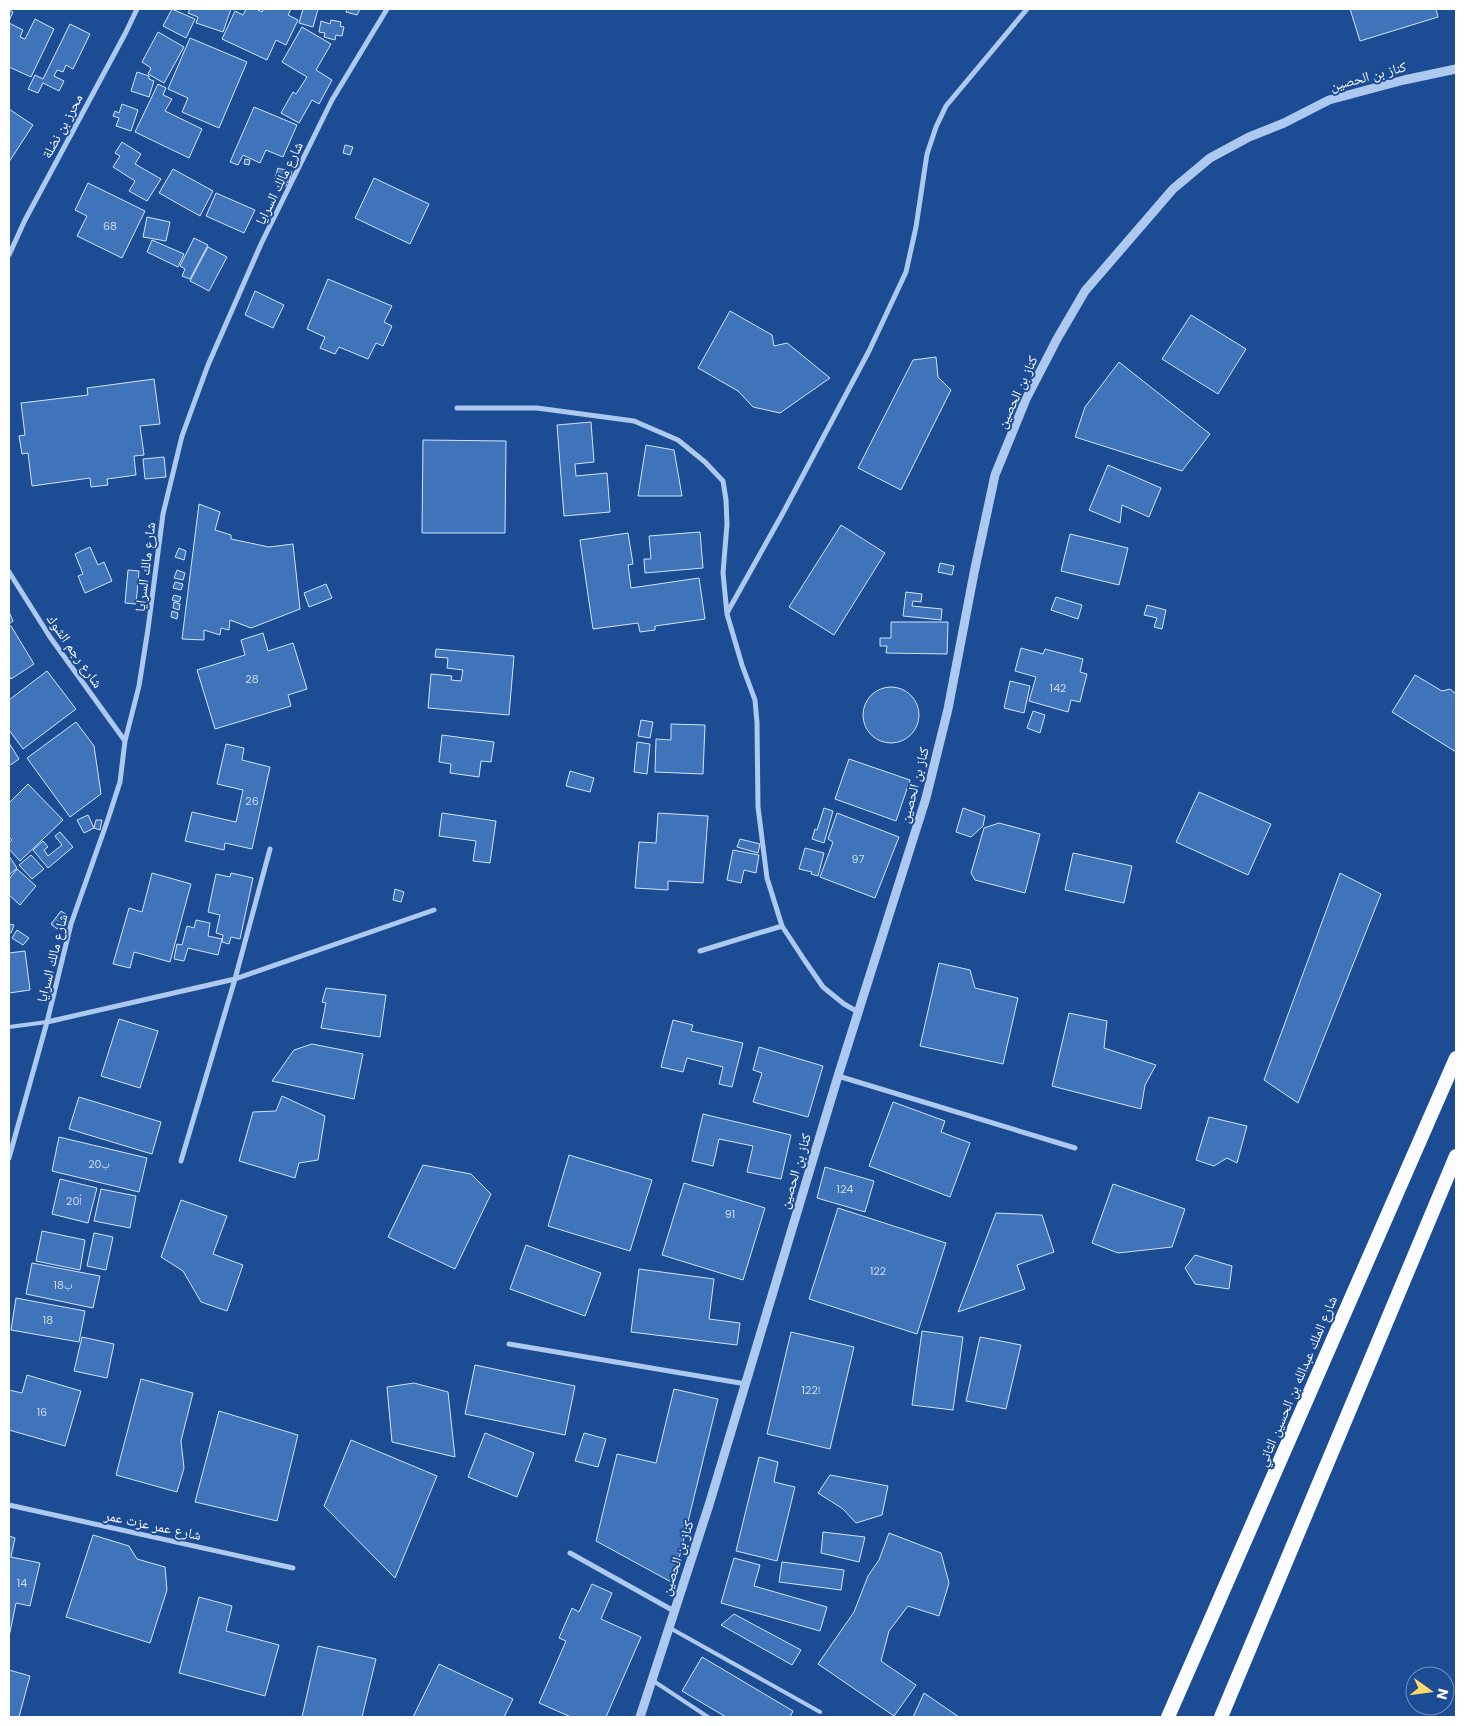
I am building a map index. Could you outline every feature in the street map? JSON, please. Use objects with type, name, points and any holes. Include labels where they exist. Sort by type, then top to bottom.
[{"type":"highway","name":"شارع الملك عبدالله بن الحسين الثاني","points":[[1168,1717],[1456,1058]]},
{"type":"highway","points":[[1221,1717],[1456,1156]]},
{"type":"street","name":"محرز بن نضلة","points":[[9,255],[25,220],[137,9]]},
{"type":"street","name":"شارع مالك السرايا","points":[[9,1158],[47,1022],[71,924],[120,782],[125,741],[139,686],[163,514],[182,436],[208,365],[261,244],[332,100],[387,9]]},
{"type":"street","points":[[727,614],[869,352],[906,272],[916,227],[927,154],[936,127],[946,106],[1027,9]]},
{"type":"street","name":"كناز بن الحصين","points":[[640,1717],[709,1505],[838,1076],[926,798],[948,709],[995,475],[1026,399],[1057,339],[1085,291],[1173,189],[1210,158],[1249,137],[1284,123],[1329,100],[1404,80],[1456,69]]},
{"type":"street","points":[[457,408],[538,408],[634,421],[678,440],[705,462],[722,482],[726,500],[727,524],[723,573],[727,614],[755,700],[758,723],[758,807],[767,878],[782,926],[823,987],[844,1004],[858,1012]]},
{"type":"street","name":"شارع رجم الشوك","points":[[9,572],[50,637],[125,741]]},
{"type":"street","points":[[181,1161],[235,979],[270,848]]},
{"type":"street","points":[[47,1022],[235,979],[434,910]]},
{"type":"street","points":[[700,951],[782,926]]},
{"type":"street","points":[[838,1076],[1075,1148]]},
{"type":"street","points":[[509,1344],[746,1384]]},
{"type":"street","name":"شارع عمر عزت عمر","points":[[9,1505],[293,1568]]},
{"type":"street","points":[[570,1553],[674,1611]]},
{"type":"lane","points":[[9,1027],[47,1022]]},
{"type":"lane","points":[[668,1627],[820,1712]]},
{"type":"lane","points":[[652,1680],[708,1717]]},
{"type":"building","points":[[172,9],[195,19],[186,38],[163,26]]},
{"type":"building","points":[[190,9],[231,9],[223,32],[196,23],[198,17],[188,13]]},
{"type":"building","points":[[246,9],[256,9],[262,12],[263,9],[291,9],[288,15],[298,20],[286,45],[276,40],[267,60],[222,39],[235,11],[243,15]]},
{"type":"building","points":[[303,9],[318,9],[313,27],[299,23]]},
{"type":"building","points":[[347,9],[360,9],[357,15],[346,12]]},
{"type":"building","points":[[1350,9],[1436,9],[1438,17],[1360,41]]},
{"type":"building","points":[[9,10],[13,12],[9,21]]},
{"type":"building","points":[[35,19],[54,29],[31,77],[9,67],[9,23],[23,30],[20,37],[25,39]]},
{"type":"building","points":[[331,20],[341,22],[340,26],[344,27],[342,36],[336,35],[335,40],[324,37],[325,33],[319,32],[321,21],[330,24]]},
{"type":"building","points":[[70,24],[90,34],[73,69],[66,65],[63,72],[57,70],[54,76],[64,81],[59,91],[43,83],[38,93],[28,89],[35,75],[43,79]]},
{"type":"building","points":[[302,27],[331,44],[316,70],[332,80],[319,104],[312,100],[299,123],[281,113],[293,92],[296,94],[307,77],[282,62]]},
{"type":"building","points":[[158,32],[184,47],[164,83],[148,74],[151,68],[142,62]]},
{"type":"building","points":[[190,38],[247,62],[219,128],[182,112],[188,98],[168,89]]},
{"type":"building","points":[[137,72],[149,76],[149,79],[154,81],[149,97],[131,91]]},
{"type":"building","points":[[158,84],[166,88],[163,95],[172,99],[165,111],[202,129],[189,158],[135,132]]},
{"type":"building","points":[[122,104],[138,110],[131,131],[116,126],[119,118],[113,116],[115,111],[119,113]]},
{"type":"building","points":[[254,107],[297,125],[283,157],[266,150],[260,163],[243,155],[238,165],[230,162]]},
{"type":"building","points":[[9,109],[33,125],[9,162]]},
{"type":"building","points":[[122,142],[141,154],[135,164],[161,179],[147,201],[129,191],[135,181],[113,167],[120,156],[115,153]]},
{"type":"building","points":[[345,145],[353,147],[350,155],[343,153]]},
{"type":"building","points":[[245,159],[250,160],[249,165],[244,164]]},
{"type":"building","points":[[278,168],[292,172],[286,186],[274,182]]},
{"type":"building","points":[[173,169],[213,191],[200,216],[159,193]]},
{"type":"building","points":[[374,178],[429,204],[410,244],[355,218]]},
{"type":"building","points":[[88,183],[145,211],[122,258],[77,236],[87,216],[75,210]]},
{"type":"building","points":[[216,193],[255,210],[244,233],[206,216]]},
{"type":"building","points":[[147,217],[170,222],[166,241],[143,237]]},
{"type":"building","points":[[194,238],[208,245],[190,279],[182,276],[185,269],[180,266]]},
{"type":"building","points":[[152,240],[184,254],[178,267],[147,252]]},
{"type":"building","points":[[208,247],[227,257],[209,291],[190,281]]},
{"type":"building","points":[[328,279],[392,306],[384,322],[392,326],[383,346],[376,343],[368,359],[339,347],[335,354],[320,348],[325,337],[307,329]]},
{"type":"building","points":[[255,291],[284,305],[273,328],[245,315]]},
{"type":"building","points":[[730,311],[772,335],[774,346],[787,343],[830,378],[780,413],[753,407],[738,391],[698,368]]},
{"type":"building","points":[[1191,315],[1246,349],[1218,394],[1162,359]]},
{"type":"building","points":[[936,357],[938,377],[951,390],[901,490],[858,468],[913,360]]},
{"type":"building","points":[[1119,362],[1210,434],[1182,471],[1075,437],[1085,407]]},
{"type":"building","points":[[154,379],[160,424],[140,426],[144,455],[134,456],[136,475],[107,479],[108,485],[91,487],[90,478],[32,486],[28,453],[22,454],[19,436],[25,435],[21,403],[88,395],[87,388]]},
{"type":"building","points":[[591,422],[594,462],[575,464],[576,476],[607,473],[610,512],[564,516],[557,425]]},
{"type":"building","points":[[423,440],[506,441],[505,533],[422,533]]},
{"type":"building","points":[[646,445],[674,450],[682,496],[638,496]]},
{"type":"building","points":[[164,457],[166,477],[145,479],[143,459]]},
{"type":"building","points":[[1108,465],[1161,488],[1149,517],[1122,505],[1120,523],[1089,510]]},
{"type":"building","points":[[199,504],[220,512],[215,530],[231,535],[231,539],[269,547],[293,544],[300,609],[251,628],[230,620],[229,630],[221,628],[220,635],[204,630],[204,640],[182,639]]},
{"type":"building","points":[[841,525],[885,553],[834,635],[789,607]]},
{"type":"building","points":[[700,532],[703,568],[645,573],[644,559],[651,559],[649,536]]},
{"type":"building","points":[[628,533],[633,564],[628,565],[631,588],[699,578],[705,619],[655,626],[655,630],[640,632],[638,623],[593,629],[580,540]]},
{"type":"building","points":[[1070,534],[1128,548],[1119,585],[1061,571]]},
{"type":"building","points":[[90,547],[98,565],[104,562],[112,581],[85,593],[78,576],[83,574],[75,554]]},
{"type":"building","points":[[179,548],[186,551],[184,560],[175,557]]},
{"type":"building","points":[[940,563],[954,566],[952,575],[938,572]]},
{"type":"building","points":[[128,570],[139,571],[136,604],[125,603]]},
{"type":"building","points":[[177,570],[185,573],[183,580],[174,578]]},
{"type":"building","points":[[175,582],[183,584],[181,590],[173,588]]},
{"type":"building","points":[[326,584],[332,598],[309,607],[304,593]]},
{"type":"building","points":[[906,592],[922,594],[921,602],[913,601],[912,606],[942,609],[941,620],[903,616]]},
{"type":"building","points":[[174,595],[181,597],[179,602],[172,600]]},
{"type":"building","points":[[1056,597],[1082,605],[1078,619],[1051,610]]},
{"type":"building","points":[[174,602],[180,604],[179,610],[173,608]]},
{"type":"building","points":[[1147,605],[1166,610],[1162,629],[1154,627],[1157,618],[1144,615]]},
{"type":"building","points":[[172,611],[178,613],[177,619],[171,617]]},
{"type":"building","points":[[9,612],[13,621],[9,624]]},
{"type":"building","points":[[891,622],[948,622],[947,654],[886,653],[887,646],[880,646],[880,638],[891,638]]},
{"type":"building","points":[[11,626],[34,664],[11,679],[9,675],[9,627]]},
{"type":"building","points":[[263,633],[268,651],[293,643],[307,689],[288,695],[291,706],[215,729],[197,670],[245,655],[241,640]]},
{"type":"building","points":[[1021,648],[1043,654],[1045,649],[1083,659],[1080,672],[1087,674],[1080,702],[1071,700],[1068,712],[1029,701],[1036,677],[1015,671]]},
{"type":"building","points":[[436,649],[514,656],[509,715],[428,708],[431,674],[452,676],[451,680],[461,681],[463,670],[447,668],[448,658],[435,657]]},
{"type":"building","points":[[47,671],[76,709],[23,749],[9,730],[9,700]]},
{"type":"building","points":[[1415,675],[1442,691],[1450,689],[1456,694],[1456,752],[1392,712]]},
{"type":"building","points":[[1010,681],[1030,686],[1024,713],[1004,708]]},
{"type":"building","points":[[891,687],[902,689],[911,695],[917,704],[919,715],[917,726],[911,735],[902,741],[891,743],[880,741],[871,735],[865,726],[863,715],[865,704],[871,695],[880,689]]},
{"type":"building","points":[[1033,711],[1045,715],[1040,733],[1027,728]]},
{"type":"building","points":[[641,720],[653,722],[650,738],[638,736]]},
{"type":"building","points":[[76,722],[94,746],[101,794],[70,817],[27,758]]},
{"type":"building","points":[[671,724],[705,725],[703,774],[655,772],[656,739],[671,740]]},
{"type":"building","points":[[442,735],[494,742],[491,762],[481,761],[479,777],[450,773],[451,764],[439,762]]},
{"type":"building","points":[[637,742],[650,744],[647,774],[634,772]]},
{"type":"building","points":[[9,743],[19,759],[9,766]]},
{"type":"building","points":[[226,744],[244,748],[242,760],[270,767],[252,849],[225,843],[224,850],[185,841],[192,812],[236,822],[243,790],[217,784]]},
{"type":"building","points":[[849,759],[910,780],[896,821],[835,799]]},
{"type":"building","points":[[570,771],[594,778],[590,792],[566,786]]},
{"type":"building","points":[[28,784],[63,820],[20,861],[9,849],[9,843],[12,840],[9,837],[9,803]]},
{"type":"building","points":[[1199,792],[1271,824],[1248,875],[1176,842]]},
{"type":"building","points":[[824,808],[833,811],[824,843],[812,839]]},
{"type":"building","points":[[963,808],[985,816],[983,826],[971,837],[956,832]]},
{"type":"building","points":[[442,813],[496,821],[490,863],[473,861],[476,841],[439,836]]},
{"type":"building","points":[[658,813],[708,816],[703,883],[668,881],[668,890],[635,888],[639,842],[656,843]]},
{"type":"building","points":[[837,813],[899,837],[875,898],[820,877],[833,842],[828,839]]},
{"type":"building","points":[[88,815],[94,828],[84,833],[77,820]]},
{"type":"building","points":[[96,820],[102,820],[100,830],[94,828]]},
{"type":"building","points":[[999,823],[1040,834],[1025,893],[975,880],[971,873],[984,828]]},
{"type":"building","points":[[60,832],[73,847],[48,868],[33,850],[43,841],[48,847],[44,850],[48,856],[62,845],[55,836]]},
{"type":"building","points":[[740,839],[760,844],[758,853],[737,847]]},
{"type":"building","points":[[805,848],[824,853],[818,876],[811,874],[812,872],[799,869]]},
{"type":"building","points":[[733,850],[759,855],[756,873],[744,870],[741,883],[727,880]]},
{"type":"building","points":[[1073,853],[1132,866],[1124,903],[1065,890]]},
{"type":"building","points":[[31,855],[44,869],[32,879],[19,865]]},
{"type":"building","points":[[9,856],[17,868],[9,875]]},
{"type":"building","points":[[17,869],[36,886],[20,905],[9,895],[9,879]]},
{"type":"building","points":[[152,873],[191,884],[170,962],[134,952],[130,968],[113,964],[129,908],[142,912]]},
{"type":"building","points":[[231,873],[253,878],[240,939],[231,937],[229,944],[222,942],[223,935],[216,933],[220,915],[208,912],[216,874],[230,877]]},
{"type":"building","points":[[1340,873],[1381,894],[1298,1103],[1264,1080]]},
{"type":"building","points":[[395,889],[404,892],[401,902],[393,900]]},
{"type":"building","points":[[61,911],[67,915],[57,929],[51,924]]},
{"type":"building","points":[[196,920],[210,923],[208,936],[222,939],[218,955],[188,948],[184,961],[174,959],[177,944],[182,945],[187,926],[194,928]]},
{"type":"building","points":[[9,924],[14,925],[11,933],[9,932]]},
{"type":"building","points":[[17,930],[29,938],[23,945],[12,938]]},
{"type":"building","points":[[25,951],[30,990],[9,993],[9,953]]},
{"type":"building","points":[[939,963],[970,970],[975,988],[1018,998],[1003,1064],[920,1046]]},
{"type":"building","points":[[326,988],[386,995],[380,1037],[321,1028],[326,1003],[322,1002]]},
{"type":"building","points":[[1069,1013],[1107,1021],[1104,1048],[1156,1065],[1145,1085],[1141,1109],[1052,1086]]},
{"type":"building","points":[[119,1019],[158,1031],[140,1088],[101,1076]]},
{"type":"building","points":[[673,1020],[693,1025],[691,1031],[743,1043],[732,1087],[719,1084],[723,1067],[687,1058],[683,1072],[661,1067]]},
{"type":"building","points":[[312,1044],[363,1054],[354,1099],[272,1081],[294,1050]]},
{"type":"building","points":[[759,1047],[823,1066],[808,1117],[753,1102],[762,1073],[753,1070]]},
{"type":"building","points":[[282,1096],[325,1116],[318,1160],[299,1163],[295,1178],[239,1161],[253,1112],[276,1111]]},
{"type":"building","points":[[79,1097],[161,1122],[152,1154],[69,1129]]},
{"type":"building","points":[[893,1102],[945,1121],[941,1132],[970,1143],[950,1197],[869,1166]]},
{"type":"building","points":[[703,1114],[791,1135],[781,1179],[747,1172],[753,1146],[719,1139],[713,1166],[692,1161]]},
{"type":"building","points":[[1209,1117],[1247,1126],[1237,1163],[1227,1158],[1214,1166],[1196,1160]]},
{"type":"building","points":[[59,1137],[147,1158],[139,1192],[52,1171]]},
{"type":"building","points":[[569,1155],[652,1180],[630,1251],[548,1226]]},
{"type":"building","points":[[423,1165],[471,1174],[491,1194],[455,1269],[388,1237]]},
{"type":"building","points":[[825,1167],[874,1181],[865,1212],[817,1198]]},
{"type":"building","points":[[60,1179],[97,1188],[88,1223],[52,1214]]},
{"type":"building","points":[[684,1183],[765,1208],[743,1280],[662,1255]]},
{"type":"building","points":[[1113,1184],[1185,1209],[1172,1247],[1118,1253],[1092,1243]]},
{"type":"building","points":[[101,1189],[136,1196],[130,1228],[94,1221]]},
{"type":"building","points":[[181,1200],[227,1216],[213,1254],[243,1265],[227,1311],[201,1302],[183,1271],[161,1257]]},
{"type":"building","points":[[838,1208],[946,1243],[917,1334],[809,1299]]},
{"type":"building","points":[[996,1213],[1042,1215],[1054,1252],[1017,1265],[1025,1289],[958,1312]]},
{"type":"building","points":[[42,1231],[85,1240],[80,1270],[36,1261]]},
{"type":"building","points":[[94,1233],[113,1237],[106,1270],[87,1266]]},
{"type":"building","points":[[526,1245],[601,1273],[585,1316],[510,1289]]},
{"type":"building","points":[[1195,1255],[1232,1266],[1229,1289],[1195,1284],[1185,1268]]},
{"type":"building","points":[[32,1263],[100,1276],[93,1308],[26,1294]]},
{"type":"building","points":[[639,1269],[714,1279],[709,1319],[740,1323],[737,1345],[631,1332]]},
{"type":"building","points":[[16,1298],[85,1311],[79,1342],[11,1330]]},
{"type":"building","points":[[922,1331],[963,1337],[953,1410],[912,1405]]},
{"type":"building","points":[[791,1332],[854,1347],[830,1449],[767,1434]]},
{"type":"building","points":[[82,1337],[114,1344],[107,1378],[74,1371]]},
{"type":"building","points":[[980,1337],[1021,1345],[1006,1409],[966,1401]]},
{"type":"building","points":[[475,1365],[575,1386],[565,1435],[465,1414]]},
{"type":"building","points":[[27,1375],[81,1391],[65,1446],[9,1430],[9,1390],[22,1393]]},
{"type":"building","points":[[141,1379],[193,1393],[181,1441],[184,1468],[177,1492],[116,1475]]},
{"type":"building","points":[[414,1383],[448,1392],[455,1457],[392,1442],[387,1387]]},
{"type":"building","points":[[674,1389],[718,1399],[673,1583],[596,1541],[617,1454],[656,1463]]},
{"type":"building","points":[[219,1411],[298,1435],[277,1521],[195,1502]]},
{"type":"building","points":[[485,1433],[534,1453],[517,1497],[468,1477]]},
{"type":"building","points":[[584,1433],[606,1439],[598,1467],[575,1461]]},
{"type":"building","points":[[351,1440],[437,1476],[395,1578],[324,1506]]},
{"type":"building","points":[[759,1457],[778,1462],[774,1482],[795,1487],[777,1561],[736,1551]]},
{"type":"building","points":[[830,1475],[888,1486],[882,1515],[856,1523],[843,1509],[818,1493]]},
{"type":"building","points":[[823,1532],[865,1537],[859,1562],[821,1553]]},
{"type":"building","points":[[889,1533],[941,1553],[949,1583],[939,1616],[908,1606],[889,1631],[881,1661],[916,1685],[894,1716],[818,1664],[854,1612],[868,1576],[879,1560]]},
{"type":"building","points":[[93,1535],[129,1546],[137,1559],[165,1567],[167,1590],[150,1643],[66,1617]]},
{"type":"building","points":[[9,1536],[15,1538],[11,1557],[40,1563],[30,1606],[16,1603],[9,1637]]},
{"type":"building","points":[[734,1558],[760,1565],[754,1586],[827,1607],[820,1631],[721,1603]]},
{"type":"building","points":[[782,1562],[844,1570],[841,1590],[779,1582]]},
{"type":"building","points":[[592,1584],[612,1593],[601,1619],[641,1637],[606,1717],[571,1717],[539,1703],[566,1641],[559,1638],[572,1608],[579,1612]]},
{"type":"building","points":[[199,1597],[232,1606],[226,1631],[279,1645],[265,1696],[179,1673]]},
{"type":"building","points":[[734,1614],[801,1650],[792,1665],[721,1625]]},
{"type":"building","points":[[318,1646],[376,1659],[362,1717],[302,1717]]},
{"type":"building","points":[[702,1657],[793,1711],[790,1717],[726,1717],[682,1691]]},
{"type":"building","points":[[439,1664],[513,1699],[504,1717],[413,1717]]},
{"type":"building","points":[[9,1670],[30,1676],[19,1717],[9,1717]]},
{"type":"building","points":[[924,1693],[959,1717],[913,1717]]}]
